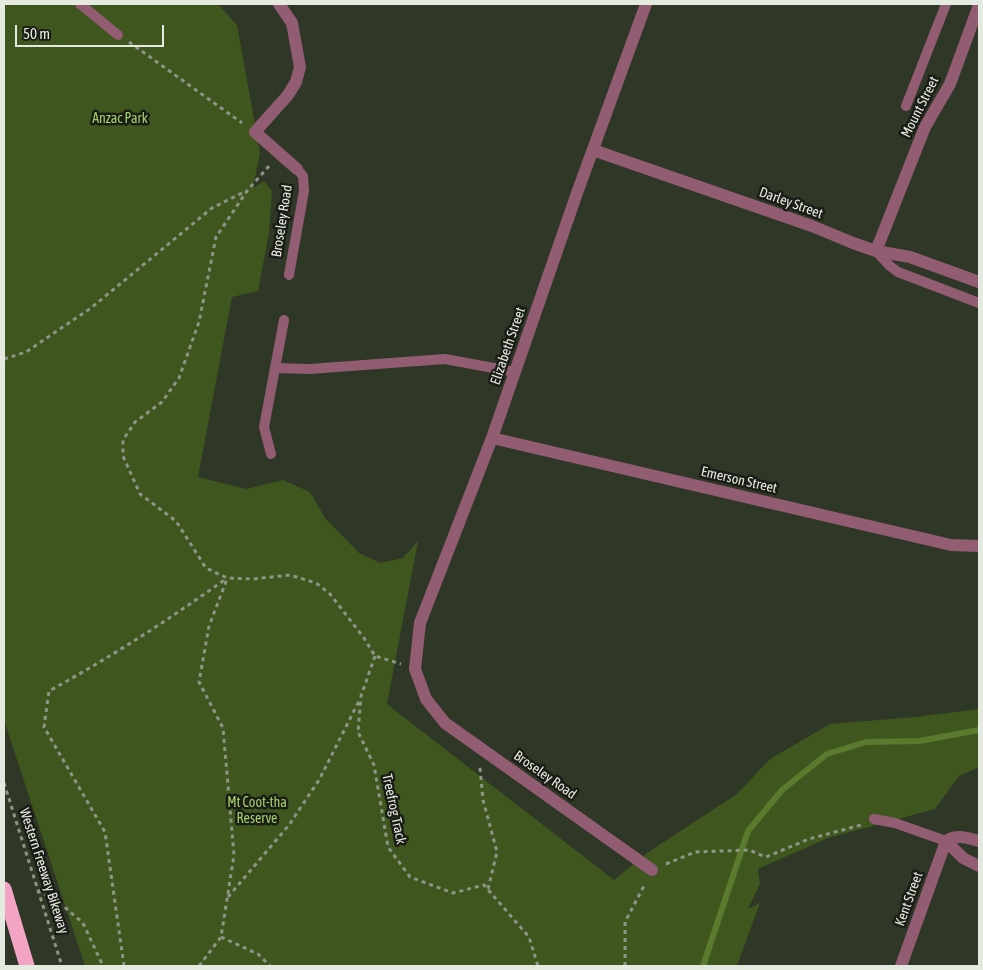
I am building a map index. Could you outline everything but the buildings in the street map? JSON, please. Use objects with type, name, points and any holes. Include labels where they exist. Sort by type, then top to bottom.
[{"type":"highway","points":[[4,890],[27,966]]},
{"type":"street","points":[[255,132],[288,95],[296,82],[300,67],[292,23],[279,4]]},
{"type":"street","name":"Elizabeth Street","points":[[426,699],[414,669],[420,623],[492,438],[646,4]]},
{"type":"street","name":"Mount Street","points":[[876,251],[923,131],[950,84],[979,5]]},
{"type":"street","name":"Broseley Road","points":[[255,132],[297,169]]},
{"type":"street","name":"Darley Street","points":[[593,150],[812,226],[876,251],[910,257],[979,282]]},
{"type":"street","name":"Emerson Street","points":[[492,438],[951,545],[979,546]]},
{"type":"street","name":"Broseley Road","points":[[426,699],[446,723],[652,870]]},
{"type":"street","points":[[979,841],[957,837],[946,841],[963,858],[979,866]]},
{"type":"street","name":"Kent Street","points":[[901,966],[946,841]]},
{"type":"lane","points":[[80,4],[118,35]]},
{"type":"lane","points":[[909,103],[946,4]]},
{"type":"lane","name":"Broseley Road","points":[[289,275],[304,191],[303,176],[297,169]]},
{"type":"lane","points":[[876,251],[898,272],[979,303]]},
{"type":"lane","points":[[271,454],[264,427],[284,320]]},
{"type":"lane","points":[[275,368],[328,368],[445,359],[515,372]]},
{"type":"lane","points":[[877,820],[895,823],[946,841]]},
{"type":"path","points":[[118,35],[255,132]]},
{"type":"path","points":[[280,154],[247,191],[216,237],[199,322],[179,378],[162,402],[135,422],[123,440],[123,456],[140,494],[176,521],[206,568],[227,578],[253,579],[290,575],[316,583],[330,594],[364,638],[375,656],[414,669]]},
{"type":"path","points":[[4,359],[26,352],[92,308],[212,208],[247,191]]},
{"type":"path","points":[[199,966],[221,938],[234,855],[223,728],[199,682],[209,626],[227,578]]},
{"type":"path","points":[[124,966],[105,832],[44,726],[49,691],[173,617],[227,578]]},
{"type":"path","name":"Treefrog Track","points":[[375,656],[362,696],[358,732],[374,765],[388,847],[410,878],[453,893],[484,885],[488,889]]},
{"type":"path","points":[[227,898],[289,825],[319,780],[362,696]]},
{"type":"path","points":[[478,746],[483,800],[497,852],[488,889],[529,937],[538,966]]},
{"type":"path","name":"Western Freeway Bikeway","points":[[4,784],[62,966]]},
{"type":"path","points":[[625,966],[625,922],[652,870],[694,852],[749,850],[766,856],[809,839],[877,820]]},
{"type":"path","points":[[38,890],[61,904],[83,923],[103,966]]},
{"type":"path","points":[[221,938],[258,954],[270,966]]},
{"type":"green space","points":[[4,4],[218,4],[237,25],[260,152],[253,188],[264,181],[272,191],[269,233],[258,291],[232,297],[198,477],[246,489],[283,480],[310,492],[325,518],[359,553],[380,563],[403,558],[418,541],[387,704],[614,880],[650,851],[737,794],[770,759],[830,724],[915,717],[979,709],[979,767],[959,776],[935,809],[828,838],[758,869],[760,884],[748,909],[760,903],[737,966],[85,966],[4,720]]},
{"type":"waterway","points":[[703,966],[748,831],[782,790],[827,754],[866,742],[919,741],[979,730]]},
{"type":"park label","name":"Anzac Park","points":[[120,119]]},
{"type":"park label","name":"Mt Coot-tha Reserve","points":[[257,812]]}]
